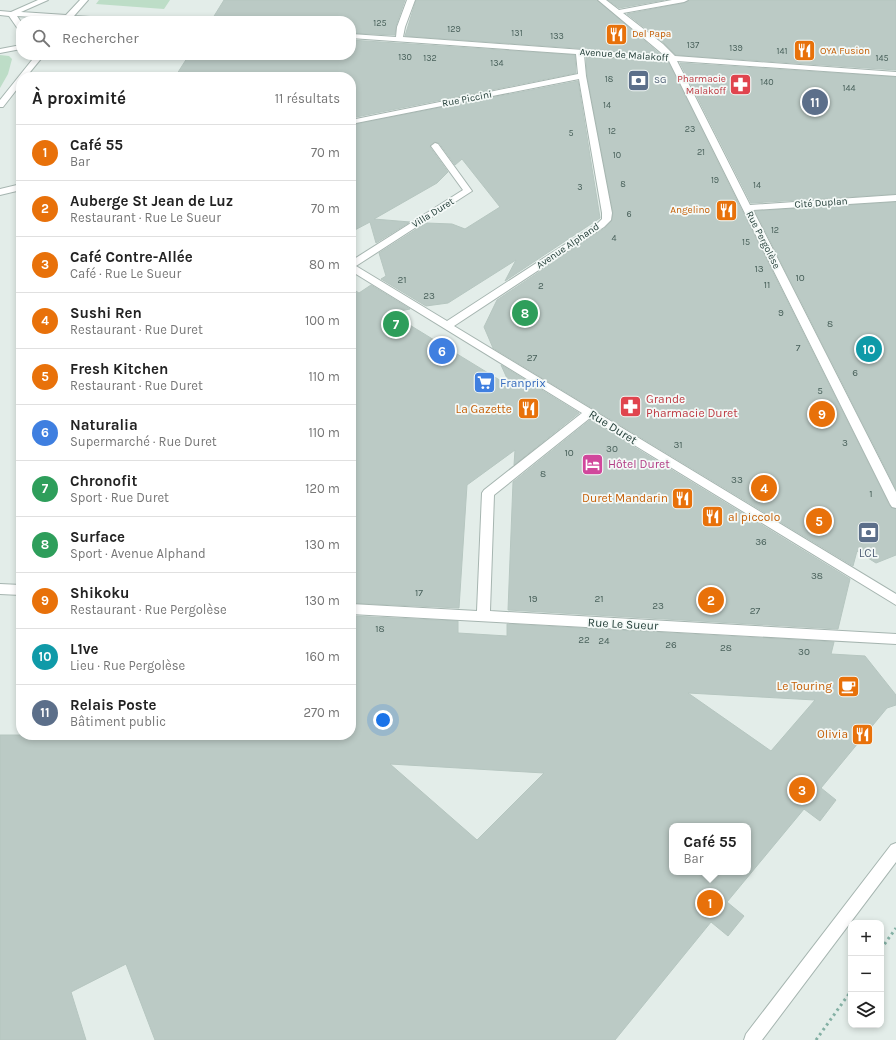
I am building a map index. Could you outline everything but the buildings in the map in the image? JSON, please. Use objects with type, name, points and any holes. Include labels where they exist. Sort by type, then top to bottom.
[{"type":"street","points":[[11,14],[44,0]]},
{"type":"street","points":[[69,16],[84,0]]},
{"type":"street","points":[[399,39],[401,27],[412,0]]},
{"type":"street","name":"Rue Pergolèse","points":[[602,0],[660,46],[672,58],[896,504]]},
{"type":"street","points":[[618,12],[684,0]]},
{"type":"street","points":[[0,13],[33,16]]},
{"type":"street","points":[[11,14],[16,20]]},
{"type":"street","name":"Avenue de Malakoff","points":[[356,36],[896,74]]},
{"type":"street","points":[[0,51],[16,48]]},
{"type":"street","name":"Avenue Alphand","points":[[448,325],[601,225],[606,220],[607,213],[582,76],[580,52]]},
{"type":"street","points":[[25,72],[29,60]]},
{"type":"street","points":[[26,72],[36,60]]},
{"type":"street","name":"Rue Piccini","points":[[356,121],[582,76]]},
{"type":"street","points":[[0,105],[16,85]]},
{"type":"street","name":"Villa Duret","points":[[356,263],[468,191],[435,146]]},
{"type":"street","points":[[0,192],[16,188]]},
{"type":"street","name":"Cité Duplan","points":[[747,208],[896,198]]},
{"type":"street","name":"Rue Duret","points":[[356,269],[896,600]]},
{"type":"street","points":[[483,616],[488,493],[590,413]]},
{"type":"street","points":[[0,589],[16,590]]},
{"type":"street","name":"Rue Le Sueur","points":[[356,609],[896,639]]},
{"type":"street","points":[[752,1040],[896,850]]},
{"type":"path","points":[[884,945],[896,928]]},
{"type":"path","points":[[816,1040],[850,992]]},
{"type":"green space","points":[[99,0],[170,0],[164,9],[96,4]]},
{"type":"green space","points":[[0,55],[9,56],[12,59],[8,74],[0,88]]},
{"type":"place","name":"Del Papa","points":[[617,34]]},
{"type":"place","name":"OYA Fusion","points":[[804,51]]},
{"type":"place","name":"SG","points":[[639,80]]},
{"type":"place","name":"Pharmacie Malakoff","points":[[741,85]]},
{"type":"place","name":"Relais Poste","points":[[815,102]]},
{"type":"place","name":"Angelino","points":[[726,210]]},
{"type":"place","name":"Surface","points":[[525,313]]},
{"type":"place","name":"Chronofit","points":[[396,324]]},
{"type":"place","name":"L1ve","points":[[869,349]]},
{"type":"place","name":"Naturalia","points":[[442,351]]},
{"type":"place","name":"Franprix","points":[[484,383]]},
{"type":"place","name":"Grande Pharmacie Duret","points":[[630,406]]},
{"type":"place","name":"La Gazette","points":[[528,409]]},
{"type":"place","name":"Shikoku","points":[[822,414]]},
{"type":"place","name":"Hôtel Duret","points":[[592,464]]},
{"type":"place","name":"Sushi Ren","points":[[764,488]]},
{"type":"place","name":"Duret Mandarin","points":[[683,498]]},
{"type":"place","name":"al piccolo","points":[[713,517]]},
{"type":"place","name":"Fresh Kitchen","points":[[819,521]]},
{"type":"place","name":"LCL","points":[[868,532]]},
{"type":"place","name":"Auberge St Jean de Luz","points":[[711,600]]},
{"type":"place","name":"Le Touring","points":[[848,686]]},
{"type":"place","name":"Olivia","points":[[863,734]]},
{"type":"place","name":"Café Contre-Allée","points":[[802,790]]},
{"type":"place","name":"Café 55","points":[[710,903]]}]
